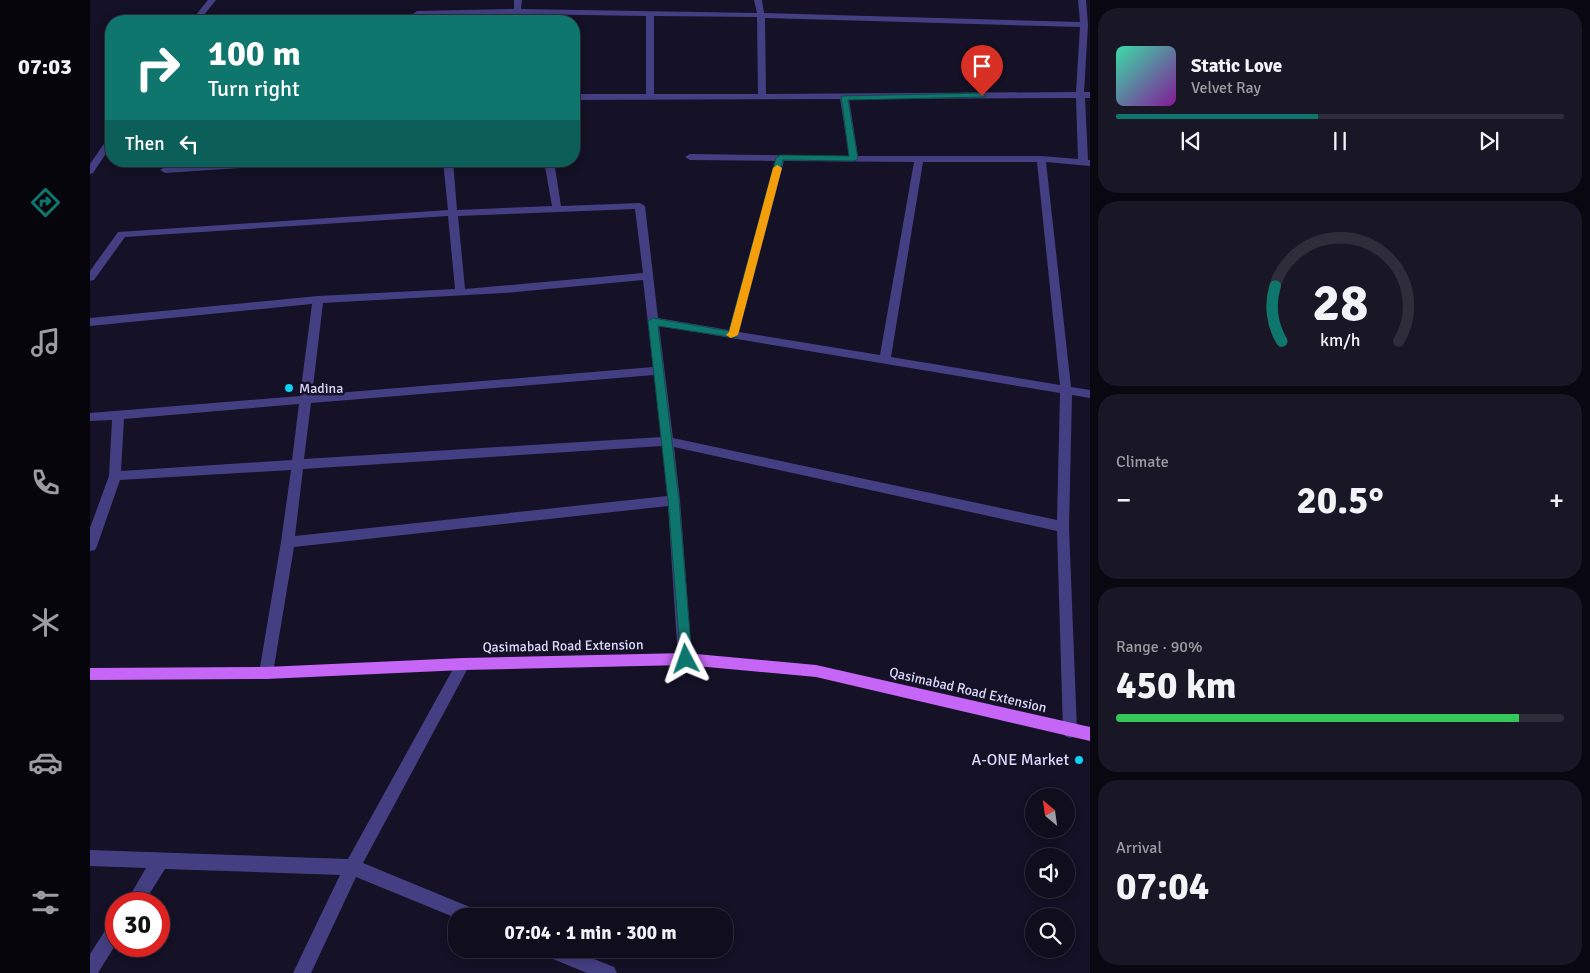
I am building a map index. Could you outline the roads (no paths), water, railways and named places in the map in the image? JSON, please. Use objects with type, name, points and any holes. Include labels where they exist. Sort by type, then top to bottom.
[{"type":"main road","name":"Qasimabad Road Extension","points":[[90,674],[266,673],[463,664],[686,659],[816,671],[1070,731],[1090,734]]},
{"type":"street","points":[[200,15],[212,0]]},
{"type":"street","points":[[518,0],[518,15]]},
{"type":"street","points":[[758,0],[761,15],[762,96]]},
{"type":"street","points":[[690,157],[1041,159],[1086,162],[1082,0]]},
{"type":"street","points":[[414,15],[416,13],[518,11],[761,15],[1084,25]]},
{"type":"street","points":[[650,13],[650,96]]},
{"type":"street","points":[[580,97],[1085,95]]},
{"type":"street","points":[[844,97],[854,159]]},
{"type":"street","points":[[90,171],[105,149]]},
{"type":"street","points":[[733,335],[780,158]]},
{"type":"street","points":[[885,360],[919,159]]},
{"type":"street","points":[[1041,159],[1066,390],[1063,527],[1070,731]]},
{"type":"street","points":[[165,170],[210,167]]},
{"type":"street","points":[[449,167],[460,291]]},
{"type":"street","points":[[550,167],[557,209]]},
{"type":"street","points":[[90,278],[122,234],[454,212],[640,206],[674,500],[686,659]]},
{"type":"street","points":[[90,322],[318,300],[504,290],[648,276]]},
{"type":"street","points":[[266,673],[288,542],[318,300]]},
{"type":"street","points":[[653,321],[1090,394]]},
{"type":"street","points":[[90,417],[659,371]]},
{"type":"street","points":[[90,546],[115,476],[118,415]]},
{"type":"street","points":[[115,476],[667,442],[1063,527]]},
{"type":"street","points":[[288,542],[674,500]]},
{"type":"street","points":[[302,973],[352,867],[463,664]]},
{"type":"street","points":[[90,858],[352,867],[452,908]]},
{"type":"street","points":[[141,892],[160,861]]},
{"type":"street","points":[[90,970],[105,947]]},
{"type":"street","points":[[571,958],[608,973]]},
{"type":"place","name":"Madina","points":[[289,388]]},
{"type":"place","name":"A-ONE Market","points":[[1079,760]]}]
